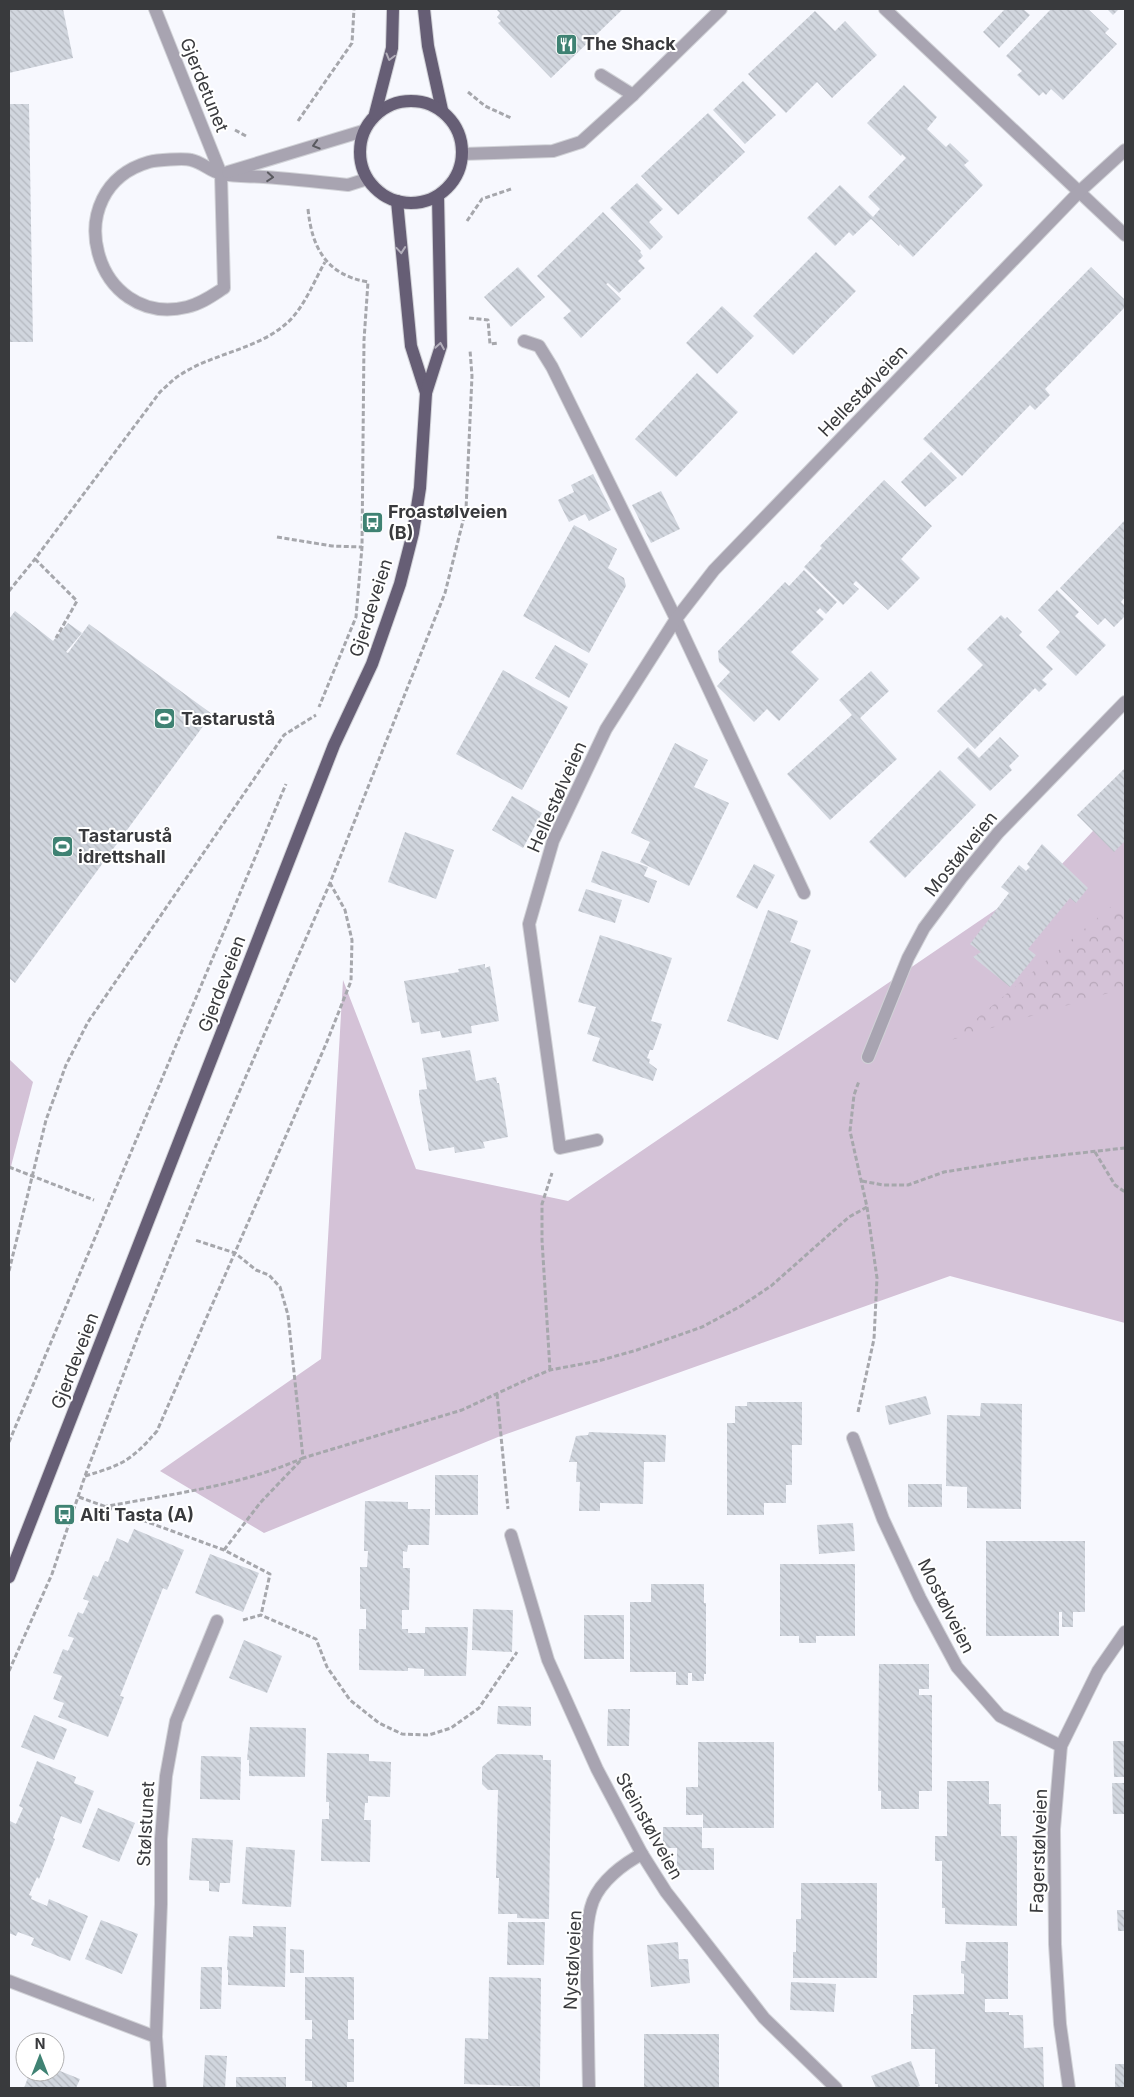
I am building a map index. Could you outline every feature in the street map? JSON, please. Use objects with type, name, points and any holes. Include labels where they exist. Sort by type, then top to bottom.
[{"type":"main road","points":[[375,114],[392,48],[393,9]]},
{"type":"main road","points":[[424,9],[428,46],[442,110]]},
{"type":"main road","points":[[400,101],[422,102],[442,110],[453,122],[460,137],[462,154],[459,170],[455,178],[438,196],[425,201],[411,203],[385,197],[367,179],[360,164],[359,148],[363,131],[375,114],[386,106],[400,101]]},
{"type":"main road","name":"Gjerdeveien","points":[[9,1577],[334,745],[375,655],[400,584],[413,533],[420,488],[426,393],[441,346],[438,196]]},
{"type":"main road","name":"Gjerdeveien","points":[[397,201],[411,346],[426,393]]},
{"type":"street","name":"Gjerdetunet","points":[[155,9],[221,174]]},
{"type":"street","points":[[462,154],[553,151],[581,142],[633,95],[721,9]]},
{"type":"street","points":[[885,9],[1125,235]]},
{"type":"street","points":[[601,75],[633,95]]},
{"type":"street","points":[[221,174],[363,131]]},
{"type":"street","name":"Hellestølveien","points":[[560,1148],[528,924],[553,841],[606,729],[676,619],[714,570],[1080,191],[1125,150]]},
{"type":"street","points":[[221,174],[224,288],[206,300],[187,307],[161,309],[136,302],[115,286],[101,264],[94,240],[97,214],[108,191],[127,172],[150,162],[191,160],[221,174],[348,185],[367,179]]},
{"type":"street","points":[[524,341],[539,346],[552,367],[676,619],[804,893]]},
{"type":"street","name":"Mostølveien","points":[[868,1057],[905,966],[924,928],[998,833],[1125,702]]},
{"type":"street","points":[[560,1148],[597,1140]]},
{"type":"street","name":"Mostølveien","points":[[853,1438],[882,1519],[920,1598],[958,1667],[1000,1716],[1062,1746]]},
{"type":"street","name":"Steinstølveien","points":[[511,1535],[548,1660],[617,1810],[642,1854],[666,1892],[764,2018],[836,2088]]},
{"type":"street","name":"Stølstunet","points":[[160,2088],[156,2037],[161,1839],[166,1776],[176,1722],[217,1621]]},
{"type":"street","name":"Fagerstølveien","points":[[1069,2088],[1060,2024],[1054,1944],[1054,1829],[1062,1746],[1098,1671],[1125,1632]]},
{"type":"street","name":"Nystølveien","points":[[589,2088],[587,1957],[593,1901],[604,1884],[618,1870],[642,1854]]},
{"type":"street","points":[[9,1983],[156,2037]]},
{"type":"path","points":[[296,124],[352,43],[354,9]]},
{"type":"path","points":[[464,87],[485,106],[511,118]]},
{"type":"path","points":[[231,128],[248,137]]},
{"type":"path","points":[[466,223],[482,199],[510,189]]},
{"type":"path","points":[[308,206],[316,244],[325,262],[351,279],[368,282],[364,340],[362,547],[356,617],[312,723]]},
{"type":"path","points":[[9,591],[160,392],[180,375],[200,364],[265,338],[287,323],[300,306],[325,262]]},
{"type":"path","points":[[468,318],[488,320],[490,344],[524,341]]},
{"type":"path","points":[[277,537],[332,546],[362,547]]},
{"type":"path","points":[[35,559],[77,601],[56,638]]},
{"type":"path","points":[[9,1271],[46,1120],[66,1065],[88,1022],[284,735],[316,715]]},
{"type":"path","points":[[9,1442],[287,782]]},
{"type":"path","points":[[9,1671],[52,1574],[85,1476],[141,1328],[204,1173],[330,882],[345,910],[352,940],[351,981],[326,1044],[156,1431],[139,1452],[118,1466],[85,1476]]},
{"type":"path","points":[[853,1438],[874,1339],[877,1278],[867,1207],[850,1131],[854,1095],[868,1057]]},
{"type":"path","points":[[550,1370],[542,1240],[542,1204],[560,1148]]},
{"type":"path","points":[[862,1181],[883,1185],[908,1185],[944,1172],[1026,1159],[1125,1148]]},
{"type":"path","points":[[1095,1152],[1115,1186],[1125,1192]]},
{"type":"path","points":[[9,1167],[94,1200]]},
{"type":"path","points":[[104,1507],[229,1483],[277,1470],[303,1458],[462,1410],[550,1370],[598,1361],[637,1350],[702,1327],[741,1306],[771,1286],[849,1217],[867,1207]]},
{"type":"path","points":[[195,1240],[235,1253],[256,1270],[269,1276],[280,1287],[291,1333],[303,1458],[260,1502],[224,1550]]},
{"type":"path","points":[[497,1394],[511,1535]]},
{"type":"path","points":[[79,1497],[224,1550],[270,1574],[261,1615]]},
{"type":"path","points":[[217,1621],[243,1620],[261,1615],[316,1639],[327,1667],[350,1700],[380,1724],[402,1734],[429,1735],[451,1728],[479,1708],[526,1640],[541,1635]]},
{"type":"green space","points":[[1125,797],[1125,1323],[950,1276],[498,1437],[264,1533],[160,1471],[321,1359],[343,980],[416,1169],[568,1201],[1060,866]]},
{"type":"green space","points":[[1125,895],[1125,988],[951,1040]]},
{"type":"green space","points":[[9,1059],[33,1082],[9,1174]]},
{"type":"building","points":[[9,9],[63,9],[73,58],[9,73]]},
{"type":"building","points":[[496,9],[623,9],[551,78],[498,23],[501,21],[497,17],[500,13]]},
{"type":"building","points":[[1005,9],[1023,9],[1030,15],[999,48],[983,32]]},
{"type":"building","points":[[1051,9],[1088,9],[1109,29],[1105,33],[1117,44],[1063,100],[1051,89],[1046,95],[1043,92],[1039,96],[1017,75],[1022,71],[1006,56]]},
{"type":"building","points":[[1107,9],[1119,9],[1113,15]]},
{"type":"building","points":[[815,11],[835,31],[845,21],[877,55],[832,98],[817,82],[786,113],[748,74]]},
{"type":"building","points":[[743,81],[776,115],[745,144],[713,110]]},
{"type":"building","points":[[904,85],[937,117],[927,129],[946,147],[950,143],[969,161],[964,165],[983,185],[913,257],[871,219],[853,236],[849,232],[835,246],[807,218],[840,185],[873,217],[880,209],[868,197],[906,158],[902,154],[901,156],[867,123]]},
{"type":"building","points":[[9,104],[29,104],[33,342],[9,342]]},
{"type":"building","points":[[708,113],[745,152],[678,215],[641,176]]},
{"type":"building","points":[[637,183],[663,209],[649,222],[663,237],[650,250],[610,208]]},
{"type":"building","points":[[603,212],[641,251],[643,256],[638,261],[645,268],[619,293],[608,283],[606,284],[621,299],[581,338],[563,318],[571,311],[537,276]]},
{"type":"building","points":[[816,252],[856,291],[793,355],[753,316]]},
{"type":"building","points":[[518,267],[545,297],[511,327],[484,297]]},
{"type":"building","points":[[1091,267],[1125,300],[1125,307],[1045,389],[1050,395],[1035,410],[1030,405],[962,476],[923,439]]},
{"type":"building","points":[[722,306],[754,336],[717,374],[686,343]]},
{"type":"building","points":[[697,373],[738,412],[676,477],[635,439]]},
{"type":"building","points":[[931,452],[957,478],[925,507],[901,482]]},
{"type":"building","points":[[593,474],[611,510],[589,521],[585,514],[569,522],[558,500],[574,492],[571,485]]},
{"type":"building","points":[[884,480],[932,526],[901,559],[920,578],[888,610],[856,581],[853,584],[859,589],[843,605],[804,567],[822,548],[820,546]]},
{"type":"building","points":[[661,491],[680,529],[651,543],[632,505]]},
{"type":"building","points":[[1125,520],[1125,597],[1121,602],[1125,606],[1125,616],[1114,627],[1105,618],[1098,625],[1060,588]]},
{"type":"building","points":[[574,525],[617,549],[608,568],[624,578],[626,586],[589,653],[523,616]]},
{"type":"building","points":[[804,570],[837,602],[826,614],[820,608],[816,612],[824,619],[791,652],[819,679],[779,721],[767,709],[754,722],[717,686],[730,672],[719,662],[718,651],[785,582],[789,586]]},
{"type":"building","points":[[1057,590],[1079,612],[1075,616],[1106,645],[1076,676],[1046,647],[1060,632],[1038,610]]},
{"type":"building","name":"Tastarustå idrettshall","points":[[15,611],[53,641],[68,623],[82,633],[66,652],[68,653],[89,624],[212,714],[15,983],[9,978],[9,619]]},
{"type":"building","points":[[1001,615],[1005,619],[1007,617],[1022,632],[1019,635],[1053,669],[1042,680],[1047,684],[1039,692],[1035,688],[975,749],[937,711],[983,665],[967,649]]},
{"type":"building","points":[[555,645],[588,664],[569,698],[535,678]]},
{"type":"building","points":[[503,670],[568,707],[522,790],[456,754]]},
{"type":"building","points":[[871,671],[889,691],[860,718],[897,759],[830,820],[787,774],[852,715],[839,700]]},
{"type":"building","points":[[1000,737],[1019,756],[1009,766],[1012,770],[990,791],[957,758],[968,747],[979,758]]},
{"type":"building","points":[[675,743],[708,760],[694,787],[729,803],[689,886],[640,862],[650,842],[631,833]]},
{"type":"building","points":[[1125,768],[1125,841],[1114,852],[1077,815]]},
{"type":"building","points":[[940,770],[976,805],[905,878],[869,842]]},
{"type":"building","points":[[512,796],[542,813],[523,848],[492,830]]},
{"type":"building","points":[[405,832],[454,850],[436,899],[388,882]]},
{"type":"building","points":[[1042,844],[1088,888],[1076,903],[1070,898],[1028,949],[1036,955],[1010,987],[973,957],[981,952],[970,944],[1009,893],[1001,887],[1019,865],[1026,871],[1030,867],[1027,864]]},
{"type":"building","points":[[602,851],[648,867],[644,876],[657,881],[649,903],[591,882]]},
{"type":"building","points":[[754,864],[775,875],[757,909],[736,897]]},
{"type":"building","points":[[586,889],[622,900],[615,923],[578,911]]},
{"type":"building","points":[[768,910],[798,921],[790,942],[811,950],[778,1040],[727,1021]]},
{"type":"building","points":[[600,935],[672,958],[651,1021],[662,1024],[653,1050],[650,1050],[647,1058],[650,1059],[649,1063],[657,1069],[653,1081],[592,1061],[600,1038],[587,1034],[596,1007],[578,1002]]},
{"type":"building","points":[[485,964],[485,968],[490,966],[499,1021],[471,1026],[472,1033],[442,1038],[440,1031],[421,1034],[419,1022],[412,1023],[404,981],[459,972],[458,969]]},
{"type":"building","points":[[470,1050],[476,1081],[496,1077],[497,1083],[499,1083],[508,1137],[483,1142],[485,1148],[455,1153],[454,1147],[429,1151],[419,1096],[419,1090],[427,1089],[422,1058]]},
{"type":"building","points":[[926,1396],[931,1414],[889,1425],[885,1406]]},
{"type":"building","points":[[747,1402],[802,1402],[802,1445],[792,1445],[792,1485],[786,1485],[786,1503],[764,1503],[764,1515],[727,1515],[727,1423],[735,1423],[735,1406],[747,1406]]},
{"type":"building","points":[[981,1403],[1022,1404],[1021,1509],[967,1508],[967,1487],[946,1486],[947,1415],[980,1416]]},
{"type":"building","points":[[589,1432],[666,1435],[665,1462],[644,1462],[643,1504],[600,1503],[600,1511],[579,1511],[580,1482],[576,1482],[577,1462],[569,1462],[576,1436],[588,1435]]},
{"type":"building","points":[[435,1475],[478,1475],[478,1515],[435,1515]]},
{"type":"building","points":[[908,1484],[942,1484],[942,1507],[908,1507]]},
{"type":"building","points":[[365,1501],[408,1502],[408,1509],[430,1509],[429,1545],[408,1545],[407,1552],[403,1551],[403,1568],[410,1568],[409,1610],[402,1610],[402,1629],[408,1629],[408,1633],[425,1633],[425,1627],[468,1627],[466,1676],[424,1676],[424,1669],[408,1668],[408,1671],[359,1670],[359,1629],[366,1629],[366,1609],[360,1609],[360,1567],[367,1567],[368,1551],[364,1551]]},
{"type":"building","points":[[853,1523],[855,1551],[819,1554],[817,1525]]},
{"type":"building","points":[[134,1529],[184,1550],[167,1590],[163,1588],[120,1696],[124,1697],[108,1737],[58,1717],[64,1703],[53,1699],[62,1676],[53,1673],[63,1649],[68,1651],[74,1638],[68,1636],[78,1612],[83,1614],[89,1601],[83,1599],[93,1575],[98,1577],[105,1561],[108,1562],[117,1538],[128,1543]]},
{"type":"building","points":[[986,1541],[1085,1541],[1085,1612],[1073,1612],[1073,1627],[1062,1627],[1062,1612],[1059,1612],[1059,1636],[986,1636]]},
{"type":"building","points":[[210,1554],[259,1573],[243,1612],[195,1593]]},
{"type":"building","points":[[780,1564],[855,1564],[855,1636],[816,1636],[816,1643],[799,1643],[799,1636],[780,1636]]},
{"type":"building","points":[[651,1584],[704,1584],[704,1603],[706,1603],[706,1674],[704,1674],[704,1681],[692,1681],[692,1673],[688,1673],[688,1685],[676,1685],[676,1672],[630,1672],[630,1602],[651,1602]]},
{"type":"building","points":[[473,1609],[513,1610],[512,1652],[472,1650]]},
{"type":"building","points":[[584,1615],[624,1615],[624,1659],[584,1659]]},
{"type":"building","points":[[244,1640],[282,1656],[267,1693],[229,1678]]},
{"type":"building","points":[[879,1664],[929,1664],[929,1689],[919,1689],[919,1695],[932,1695],[932,1791],[919,1791],[919,1809],[881,1809],[881,1791],[878,1791]]},
{"type":"building","points":[[498,1706],[531,1707],[531,1726],[497,1724]]},
{"type":"building","points":[[608,1709],[630,1709],[629,1746],[607,1746]]},
{"type":"building","points":[[34,1715],[67,1729],[54,1760],[21,1747]]},
{"type":"building","points":[[250,1727],[306,1728],[305,1777],[249,1776],[249,1760],[247,1760]]},
{"type":"building","points":[[1113,1741],[1125,1741],[1125,1777],[1114,1777]]},
{"type":"building","points":[[698,1742],[774,1742],[774,1828],[703,1828],[703,1813],[702,1815],[686,1815],[686,1787],[698,1787]]},
{"type":"building","points":[[327,1753],[369,1754],[369,1761],[391,1762],[390,1797],[368,1796],[368,1803],[365,1803],[364,1820],[371,1820],[370,1862],[321,1861],[322,1819],[329,1819],[329,1802],[326,1802]]},
{"type":"building","points":[[497,1754],[543,1755],[543,1760],[551,1760],[549,1919],[517,1918],[517,1914],[498,1914],[499,1878],[496,1878],[498,1790],[488,1790],[482,1784],[482,1767]]},
{"type":"building","points":[[201,1756],[241,1757],[240,1800],[200,1799]]},
{"type":"building","points":[[37,1761],[76,1777],[74,1783],[94,1791],[81,1824],[61,1816],[53,1838],[55,1839],[39,1879],[37,1877],[29,1895],[32,1896],[31,1899],[47,1906],[49,1899],[88,1916],[70,1961],[31,1945],[34,1938],[18,1932],[16,1936],[9,1933],[9,1823],[10,1821],[16,1824],[23,1808],[19,1806]]},
{"type":"building","points":[[947,1781],[989,1781],[989,1804],[1001,1804],[1001,1836],[1017,1836],[1017,1926],[945,1924],[945,1908],[942,1908],[942,1861],[935,1861],[935,1836],[947,1836]]},
{"type":"building","points":[[1112,1783],[1125,1783],[1125,1814],[1113,1814]]},
{"type":"building","points":[[98,1808],[135,1823],[119,1862],[82,1847]]},
{"type":"building","points":[[663,1827],[702,1827],[702,1848],[714,1848],[714,1870],[677,1870],[677,1848],[663,1848]]},
{"type":"building","points":[[192,1838],[233,1840],[230,1883],[220,1883],[219,1892],[209,1891],[209,1881],[189,1880]]},
{"type":"building","points":[[246,1847],[295,1850],[291,1907],[242,1904]]},
{"type":"building","points":[[801,1883],[877,1883],[877,1978],[793,1978],[793,1952],[796,1952],[796,1919],[801,1919]]},
{"type":"building","points":[[1117,1910],[1125,1910],[1125,1931],[1118,1931]]},
{"type":"building","points":[[101,1920],[138,1934],[122,1974],[85,1959]]},
{"type":"building","points":[[508,1922],[545,1922],[544,1965],[507,1965]]},
{"type":"building","points":[[253,1926],[286,1927],[285,1987],[228,1985],[229,1936],[253,1937]]},
{"type":"building","points":[[678,1942],[679,1959],[688,1959],[690,1983],[651,1987],[647,1945]]},
{"type":"building","points":[[966,1942],[1008,1942],[1008,1999],[985,1999],[985,2012],[1009,2012],[1009,2015],[1023,2015],[1024,2048],[1043,2047],[1044,2088],[938,2088],[938,2084],[935,2084],[935,2049],[911,2049],[913,1995],[964,1994],[964,1974],[961,1973],[961,1961],[965,1961]]},
{"type":"building","points":[[290,1949],[304,1950],[304,1973],[290,1973]]},
{"type":"building","points":[[201,1967],[222,1967],[221,2009],[200,2009]]},
{"type":"building","points":[[305,1977],[354,1977],[354,2020],[348,2020],[348,2039],[354,2039],[354,2082],[347,2082],[347,2088],[312,2088],[312,2081],[305,2081],[305,2039],[312,2039],[312,2020],[305,2020]]},
{"type":"building","points":[[489,1977],[541,1978],[540,2087],[464,2084],[465,2038],[488,2039]]},
{"type":"building","points":[[791,1982],[836,1984],[834,2012],[790,2010]]},
{"type":"building","points":[[644,2034],[719,2034],[719,2088],[644,2088]]},
{"type":"building","points":[[205,2055],[227,2056],[225,2088],[203,2088]]},
{"type":"building","points":[[911,2061],[920,2086],[915,2088],[876,2088],[871,2076]]},
{"type":"building","points":[[1115,2064],[1125,2064],[1125,2088],[1115,2088]]},
{"type":"building","points":[[65,2073],[80,2079],[76,2088],[24,2088],[26,2082],[65,2082]]},
{"type":"building","points":[[236,2077],[286,2077],[286,2088],[236,2088]]},
{"type":"place","name":"The Shack","points":[[567,44]]},
{"type":"place","name":"Froastølveien (B)","points":[[372,522]]},
{"type":"place","name":"Tastarustå","points":[[165,719]]},
{"type":"place","name":"Tastarustå idrettshall","points":[[62,846]]},
{"type":"place","name":"Alti Tasta (A)","points":[[64,1515]]}]
